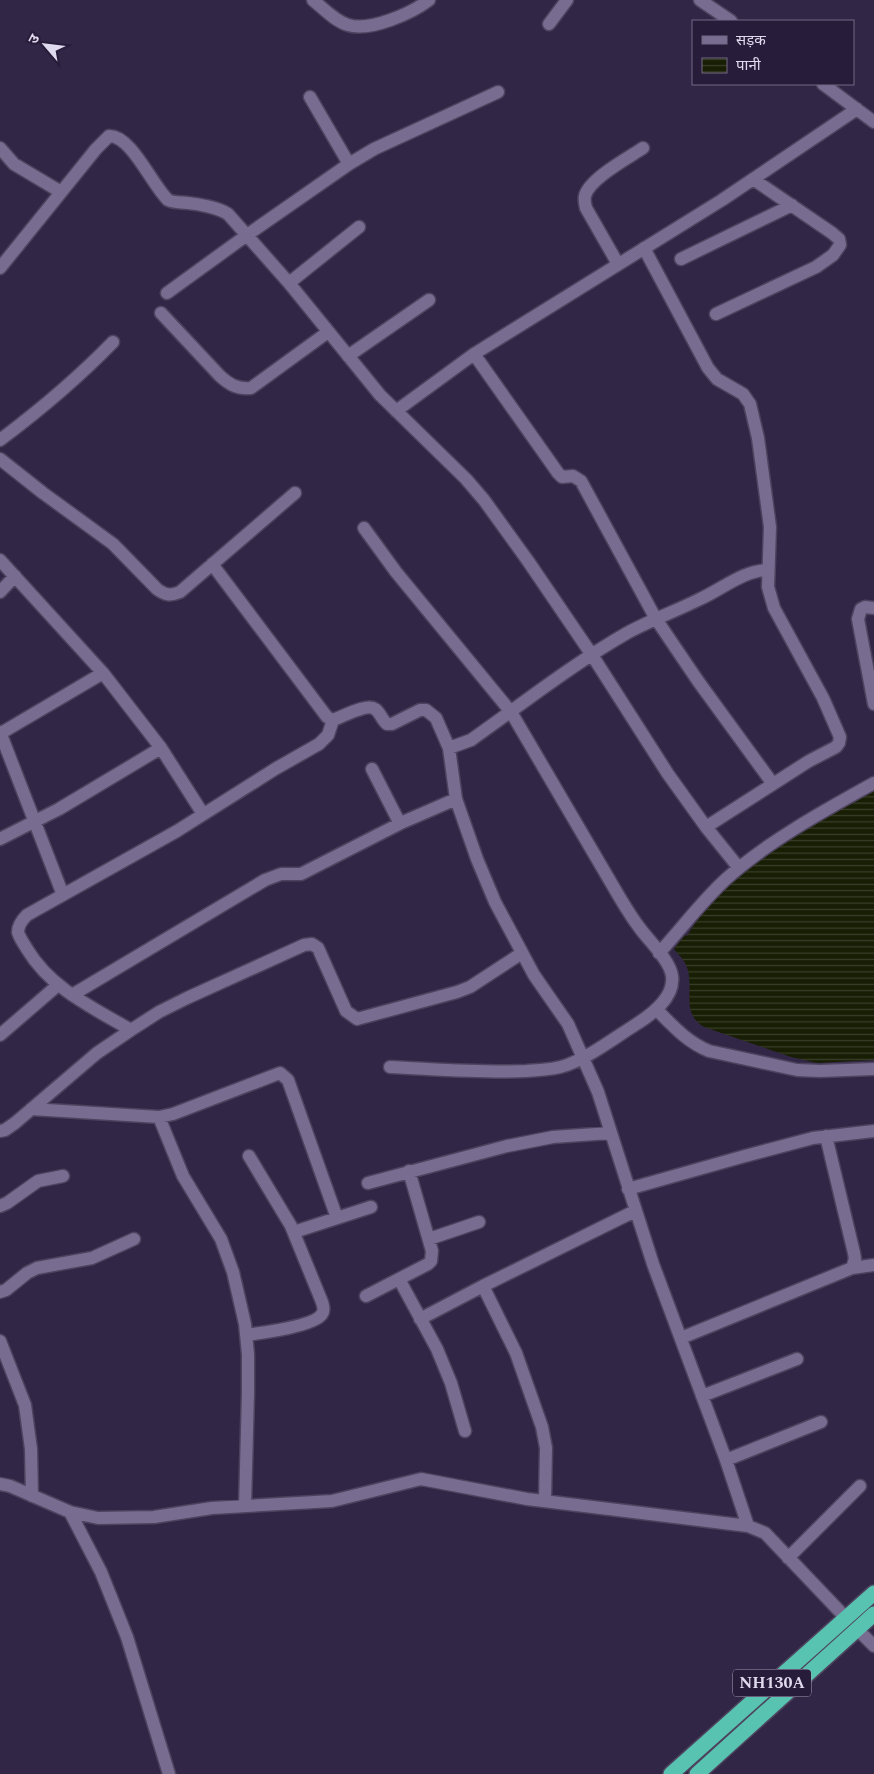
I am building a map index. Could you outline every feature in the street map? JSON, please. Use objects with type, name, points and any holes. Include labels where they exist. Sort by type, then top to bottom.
[{"type":"highway","name":"NH130A","points":[[675,1773],[874,1593]]},
{"type":"highway","name":"NH130A","points":[[697,1774],[874,1614]]},
{"type":"street","points":[[313,0],[348,25],[362,26],[401,16],[429,0]]},
{"type":"street","points":[[549,24],[567,0]]},
{"type":"street","points":[[700,0],[730,20]]},
{"type":"street","points":[[824,85],[874,122]]},
{"type":"street","points":[[167,293],[247,235],[374,148],[498,92]]},
{"type":"street","points":[[310,96],[349,164]]},
{"type":"street","points":[[396,410],[474,354],[753,179],[856,109]]},
{"type":"street","points":[[0,268],[105,139],[114,136],[128,146],[168,200],[223,211],[289,283],[380,395],[466,479],[484,500],[592,655],[668,774],[706,827],[739,868]]},
{"type":"street","points":[[0,148],[14,164],[62,192]]},
{"type":"street","points":[[618,264],[586,208],[584,197],[589,187],[596,181],[642,148]]},
{"type":"street","points":[[716,314],[816,267],[833,255],[838,250],[840,244],[839,239],[753,179]]},
{"type":"street","points":[[681,260],[792,205]]},
{"type":"street","points":[[289,283],[360,227]]},
{"type":"street","points":[[644,248],[708,368],[717,379],[743,394],[750,404],[758,438],[770,526],[769,596],[823,698],[840,737],[836,748],[809,761],[706,827]]},
{"type":"street","points":[[348,356],[429,300]]},
{"type":"street","points":[[161,313],[220,376],[229,384],[239,389],[251,388],[328,332]]},
{"type":"street","points":[[0,440],[45,406],[113,342]]},
{"type":"street","points":[[474,354],[558,474],[562,477],[573,476],[581,481],[656,619],[698,681],[773,784]]},
{"type":"street","points":[[0,458],[31,484],[113,544],[164,594],[172,595],[180,592],[295,493]]},
{"type":"street","points":[[364,528],[396,572],[511,712],[620,898],[638,926],[659,952],[673,978],[668,996],[645,1019],[583,1058],[568,1065],[553,1069],[504,1072],[390,1067]]},
{"type":"street","points":[[0,560],[103,673],[161,748],[204,814]]},
{"type":"street","points":[[212,564],[322,713],[327,717],[333,720],[370,707],[375,709],[387,724],[392,724],[420,710],[426,710],[436,718],[449,748],[456,799],[477,859],[495,902],[522,954],[568,1024],[598,1092],[635,1211],[726,1460],[748,1526]]},
{"type":"street","points":[[449,748],[471,740],[592,655],[628,633],[713,593],[748,573],[768,570]]},
{"type":"street","points":[[0,592],[15,576]]},
{"type":"street","points":[[874,608],[865,607],[860,609],[858,619],[874,704]]},
{"type":"street","points":[[63,895],[0,733],[103,673]]},
{"type":"street","points":[[131,1030],[58,985],[30,953],[18,931],[21,922],[27,915],[204,814],[319,744],[328,735],[333,720]]},
{"type":"street","points":[[0,840],[36,822],[161,748]]},
{"type":"street","points":[[372,769],[398,820],[403,822]]},
{"type":"street","points":[[659,952],[715,889],[739,868],[773,843],[874,784]]},
{"type":"street","points":[[72,995],[265,880],[280,874],[301,874],[403,822],[456,799]]},
{"type":"street","points":[[0,1131],[15,1123],[96,1053],[159,1012],[304,945],[312,944],[318,948],[346,1011],[350,1016],[357,1019],[458,992],[470,987],[522,954]]},
{"type":"street","points":[[0,1035],[58,985]]},
{"type":"street","points":[[656,1009],[695,1046],[709,1051],[797,1070],[820,1071],[874,1068]]},
{"type":"street","points":[[31,1109],[159,1117],[173,1114],[280,1073],[288,1080],[337,1218]]},
{"type":"street","points":[[159,1117],[183,1176],[221,1239],[233,1272],[246,1335],[248,1393],[245,1506]]},
{"type":"street","points":[[628,1189],[745,1156],[826,1136],[874,1131]]},
{"type":"street","points":[[368,1183],[474,1153],[553,1137],[610,1133]]},
{"type":"street","points":[[826,1136],[854,1253],[855,1259],[852,1268]]},
{"type":"street","points":[[246,1335],[294,1327],[322,1315],[324,1310],[294,1232],[249,1156]]},
{"type":"street","points":[[366,1296],[431,1261],[432,1251],[409,1171]]},
{"type":"street","points":[[0,1206],[38,1181],[63,1176]]},
{"type":"street","points":[[294,1232],[371,1207]]},
{"type":"street","points":[[420,1319],[635,1211]]},
{"type":"street","points":[[428,1239],[479,1222]]},
{"type":"street","points":[[0,1292],[6,1290],[27,1273],[37,1268],[92,1258],[134,1240]]},
{"type":"street","points":[[680,1338],[852,1268],[874,1265]]},
{"type":"street","points":[[399,1279],[436,1349],[451,1383],[465,1431]]},
{"type":"street","points":[[483,1286],[516,1353],[542,1428],[546,1448],[545,1501]]},
{"type":"street","points":[[0,1341],[25,1405],[31,1449],[32,1496]]},
{"type":"street","points":[[702,1396],[797,1359]]},
{"type":"street","points":[[726,1460],[821,1422]]},
{"type":"street","points":[[0,1484],[10,1486],[70,1512],[98,1518],[154,1517],[212,1508],[332,1501],[421,1479],[527,1499],[748,1526],[765,1534],[846,1618]]},
{"type":"street","points":[[788,1558],[860,1486]]},
{"type":"street","points":[[70,1512],[101,1572],[127,1637],[169,1774]]},
{"type":"street","points":[[857,1629],[874,1646]]},
{"type":"water","points":[[874,791],[874,1060],[817,1063],[791,1057],[704,1027],[696,1021],[692,1014],[689,999],[689,973],[685,963],[674,949],[685,935],[687,936],[709,905],[735,880],[779,847],[824,817],[843,805]]}]
